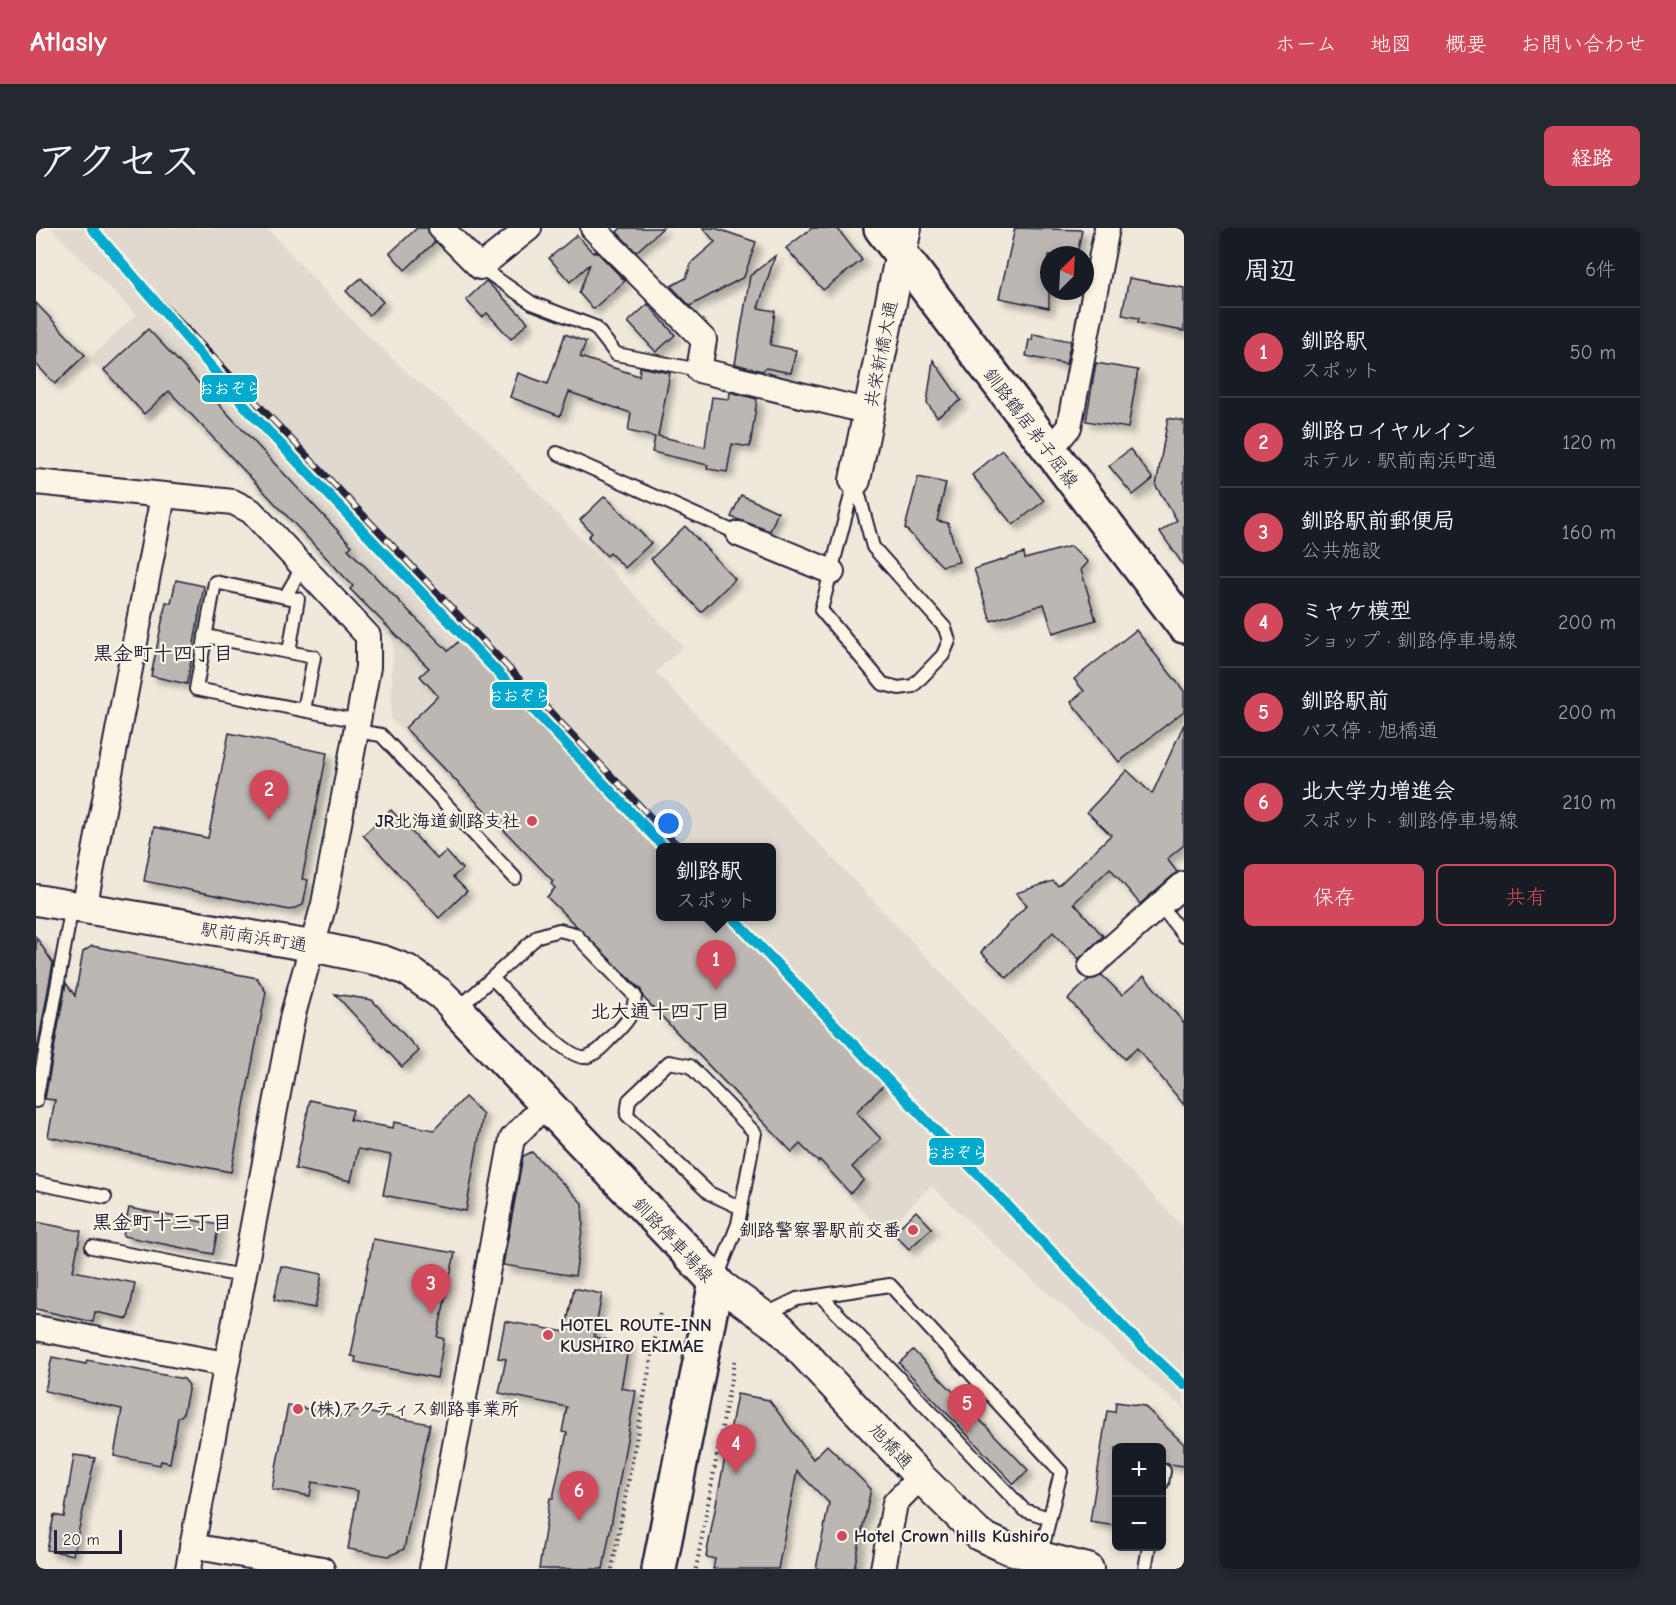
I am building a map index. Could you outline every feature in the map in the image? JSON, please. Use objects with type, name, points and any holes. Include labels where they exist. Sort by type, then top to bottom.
[{"type":"main road","name":"釧路鶴居弟子屈線","points":[[896,236],[1049,451],[1182,620]]},
{"type":"main road","name":"釧路停車場線","points":[[457,1010],[716,1282],[659,1569]]},
{"type":"street","points":[[441,228],[480,267],[529,228]]},
{"type":"street","points":[[593,228],[704,340],[699,370],[870,412]]},
{"type":"street","points":[[1049,451],[1069,428],[1107,228]]},
{"type":"street","name":"共栄新橋大通","points":[[855,480],[870,412],[896,236]]},
{"type":"street","points":[[36,482],[233,502],[251,511],[368,636],[368,667],[324,904],[295,1000],[190,1558],[322,1569]]},
{"type":"street","points":[[78,908],[163,496]]},
{"type":"street","points":[[739,534],[832,572]]},
{"type":"street","points":[[1091,966],[1184,884]]},
{"type":"street","name":"駅前南浜町通","points":[[36,900],[312,946],[383,961],[407,970],[441,994],[457,1010]]},
{"type":"street","points":[[432,1569],[512,1139],[546,1105]]},
{"type":"street","name":"旭橋通","points":[[716,1282],[780,1328],[920,1477],[979,1535],[1040,1558],[1088,1569]]},
{"type":"street","points":[[36,1328],[225,1364]]},
{"type":"street","points":[[883,1569],[896,1503],[920,1477]]},
{"type":"lane","points":[[480,267],[532,303],[595,327],[616,354],[699,370]]},
{"type":"lane","points":[[557,453],[739,534]]},
{"type":"lane","points":[[855,480],[873,547],[945,628],[949,641],[943,655],[913,686],[899,688],[883,684],[821,610],[855,480]]},
{"type":"lane","points":[[285,597],[303,566]]},
{"type":"lane","points":[[289,652],[298,599],[215,582],[196,689],[304,710],[381,735],[515,878]]},
{"type":"lane","points":[[205,636],[314,657],[304,710]]},
{"type":"lane","points":[[1161,906],[1184,936]]},
{"type":"lane","points":[[36,1101],[78,908]]},
{"type":"lane","points":[[457,1010],[492,978],[538,936],[559,930],[575,933],[635,996],[634,1009],[630,1020],[594,1054],[583,1058],[566,1052],[492,978]]},
{"type":"lane","points":[[716,1282],[738,1224],[741,1208],[755,1133],[690,1066],[669,1062],[629,1100],[627,1114],[709,1193],[741,1208]]},
{"type":"lane","points":[[36,1183],[105,1197]]},
{"type":"lane","points":[[92,1247],[242,1276]]},
{"type":"lane","points":[[763,1316],[797,1299],[890,1285],[1061,1472],[1040,1558]]},
{"type":"lane","points":[[821,1296],[1024,1510],[1049,1518]]},
{"type":"lane","points":[[1144,1569],[1148,1551]]},
{"type":"path","points":[[612,1569],[660,1312]]},
{"type":"path","points":[[696,1569],[735,1357]]},
{"type":"shaded area","points":[[51,228],[267,228],[347,315],[409,374],[477,429],[683,646],[656,672],[1184,1228],[1184,1409],[1027,1275],[931,1186],[884,1233],[801,1146],[792,1154],[545,897],[553,888],[391,719],[393,640],[248,478],[172,404],[148,422],[91,361],[96,352],[136,315]]},
{"type":"building","points":[[417,228],[427,228],[435,242],[405,270],[390,253]]},
{"type":"building","points":[[621,228],[663,228],[636,252],[617,232]]},
{"type":"building","points":[[703,228],[715,228],[756,242],[744,277],[690,306],[671,286],[686,278],[692,262],[715,242]]},
{"type":"building","points":[[812,228],[837,228],[862,260],[823,290],[786,248]]},
{"type":"building","points":[[1015,228],[1082,230],[1079,246],[1040,246],[1040,300],[1049,300],[1049,308],[999,298]]},
{"type":"building","points":[[577,235],[593,253],[596,251],[625,281],[593,309],[579,293],[590,264],[570,282],[549,258]]},
{"type":"building","points":[[775,256],[758,308],[775,311],[770,345],[796,350],[791,373],[766,368],[762,371],[735,364],[750,276]]},
{"type":"building","points":[[361,278],[383,302],[369,315],[346,291]]},
{"type":"building","points":[[1129,278],[1184,288],[1184,331],[1138,323],[1139,318],[1122,315]]},
{"type":"building","points":[[486,281],[528,322],[511,339],[487,313],[482,317],[466,300]]},
{"type":"building","points":[[36,303],[85,355],[55,384],[36,364]]},
{"type":"building","points":[[648,304],[675,335],[656,352],[628,322]]},
{"type":"building","points":[[148,329],[352,546],[348,549],[448,651],[460,640],[656,845],[656,921],[730,921],[885,1084],[856,1112],[881,1139],[852,1167],[864,1180],[850,1193],[820,1160],[818,1162],[800,1144],[792,1152],[643,997],[641,990],[547,897],[555,888],[551,884],[553,881],[405,728],[438,696],[420,676],[429,668],[350,589],[353,586],[169,391],[144,414],[104,370]]},
{"type":"building","points":[[565,334],[586,342],[580,357],[639,376],[640,367],[670,373],[658,436],[705,447],[712,397],[729,399],[730,392],[757,399],[750,447],[732,444],[727,472],[707,469],[708,465],[652,452],[655,437],[628,431],[631,413],[569,392],[560,416],[510,397],[518,373],[548,384]]},
{"type":"building","points":[[1033,334],[1071,341],[1066,364],[1026,356],[1029,340],[1032,340]]},
{"type":"building","points":[[933,360],[961,400],[937,417],[927,403]]},
{"type":"building","points":[[1096,363],[1138,370],[1128,428],[1086,421]]},
{"type":"building","points":[[1168,418],[1184,421],[1184,566],[1160,532],[1177,520],[1156,486]]},
{"type":"building","points":[[1130,449],[1153,479],[1133,495],[1109,466]]},
{"type":"building","points":[[1002,450],[1044,501],[1013,525],[972,475]]},
{"type":"building","points":[[918,477],[946,483],[937,521],[948,523],[959,562],[942,566],[905,528]]},
{"type":"building","points":[[741,495],[778,512],[770,531],[731,517]]},
{"type":"building","points":[[605,496],[651,543],[625,568],[610,553],[607,556],[588,537],[592,533],[580,520]]},
{"type":"building","points":[[685,526],[735,579],[701,612],[651,559]]},
{"type":"building","points":[[1071,546],[1088,562],[1081,570],[1096,620],[1053,633],[1044,604],[991,621],[974,569],[1024,553],[1025,559]]},
{"type":"building","points":[[176,580],[204,586],[187,684],[151,676],[166,602],[171,603]]},
{"type":"building","points":[[1136,630],[1184,691],[1184,711],[1119,762],[1071,702],[1084,691],[1074,679]]},
{"type":"building","points":[[1184,724],[1184,845],[1167,859],[1177,872],[1140,904],[1110,868],[1074,903],[1103,936],[1079,959],[1053,932],[1007,978],[981,952],[1027,905],[1016,893],[1053,881],[1058,886],[1111,835],[1087,812],[1127,770],[1152,794]]},
{"type":"building","points":[[229,733],[327,753],[302,879],[308,880],[303,905],[290,910],[144,881],[154,827],[208,838]]},
{"type":"building","points":[[391,810],[437,859],[446,851],[462,869],[453,877],[467,891],[439,918],[363,835]]},
{"type":"building","points":[[36,937],[53,963],[36,1056]]},
{"type":"building","points":[[92,946],[257,978],[266,992],[231,1172],[48,1137],[55,1100],[45,1099],[66,983],[75,996],[83,952]]},
{"type":"building","points":[[1102,975],[1122,995],[1144,976],[1184,1023],[1184,1105],[1137,1048],[1125,1059],[1068,999],[1088,980]]},
{"type":"building","points":[[335,994],[372,1000],[419,1051],[402,1067]]},
{"type":"building","points":[[465,1097],[483,1114],[466,1211],[383,1195],[391,1155],[358,1149],[351,1181],[295,1169],[310,1100],[353,1110],[350,1120],[393,1128],[394,1122],[434,1130]]},
{"type":"building","points":[[532,1152],[582,1203],[583,1224],[575,1276],[503,1265],[523,1156]]},
{"type":"building","points":[[129,1208],[219,1225],[213,1254],[123,1236]]},
{"type":"building","name":"釧路警察署駅前交番","points":[[916,1211],[932,1228],[909,1249],[893,1233]]},
{"type":"building","points":[[36,1222],[81,1231],[73,1271],[135,1283],[128,1319],[95,1312],[93,1322],[36,1309]]},
{"type":"building","points":[[373,1239],[455,1253],[437,1337],[444,1339],[437,1378],[355,1362],[356,1357],[351,1356]]},
{"type":"building","points":[[281,1266],[322,1274],[315,1308],[274,1300]]},
{"type":"building","points":[[574,1288],[602,1294],[594,1337],[629,1344],[621,1388],[636,1391],[603,1569],[539,1569],[550,1498],[553,1498],[567,1433],[562,1432],[567,1407],[499,1393],[506,1359],[498,1358],[505,1321],[565,1332]]},
{"type":"building","points":[[913,1350],[1028,1470],[1014,1484],[899,1363]]},
{"type":"building","points":[[52,1357],[86,1364],[87,1360],[184,1379],[189,1385],[183,1414],[178,1418],[170,1463],[161,1461],[160,1465],[114,1456],[122,1409],[45,1391]]},
{"type":"building","points":[[737,1394],[769,1400],[813,1459],[827,1445],[871,1489],[854,1569],[816,1569],[829,1503],[797,1471],[778,1569],[713,1569],[715,1559],[706,1557]]},
{"type":"building","points":[[1116,1402],[1144,1406],[1184,1444],[1184,1466],[1166,1464],[1166,1443],[1112,1443],[1112,1525],[1090,1522],[1107,1411],[1115,1412]]},
{"type":"building","points":[[288,1405],[348,1417],[350,1409],[430,1424],[404,1549],[389,1556],[348,1549],[358,1491],[312,1482],[310,1496],[272,1489]]},
{"type":"building","points":[[74,1455],[95,1458],[73,1555],[47,1550],[54,1515],[64,1517]]},
{"type":"railway","points":[[135,275],[675,843]]},
{"type":"transit line","name":"おおぞら","points":[[92,228],[250,412],[660,843]]},
{"type":"transit line","name":"おおぞら","points":[[736,921],[1140,1344],[1184,1385]]},
{"type":"place","name":"釧路ロイヤルイン","points":[[269,820]]},
{"type":"place","name":"JR北海道釧路支社","points":[[532,821]]},
{"type":"place","name":"釧路駅","points":[[716,990]]},
{"type":"place","name":"釧路警察署駅前交番","points":[[913,1230]]},
{"type":"place","name":"釧路駅前郵便局","points":[[431,1314]]},
{"type":"place","name":"HOTEL ROUTE-INN KUSHIRO EKIMAE","points":[[548,1335]]},
{"type":"place","name":"(株)アクティス釧路事業所","points":[[298,1409]]},
{"type":"place","name":"釧路駅前","points":[[967,1434]]},
{"type":"place","name":"ミヤケ模型","points":[[736,1474]]},
{"type":"place","name":"北大学力増進会","points":[[579,1521]]},
{"type":"place","name":"Hotel Crown hills Kushiro","points":[[842,1536]]},
{"type":"district","name":"黒金町十四丁目","points":[[163,653]]},
{"type":"district","name":"北大通十四丁目","points":[[660,1011]]},
{"type":"district","name":"黒金町十三丁目","points":[[162,1222]]}]
